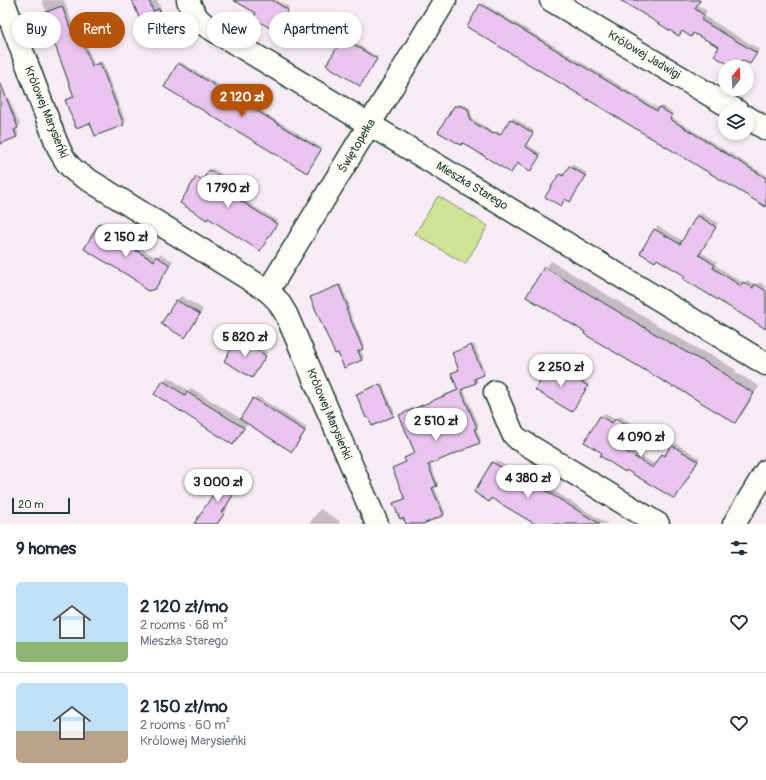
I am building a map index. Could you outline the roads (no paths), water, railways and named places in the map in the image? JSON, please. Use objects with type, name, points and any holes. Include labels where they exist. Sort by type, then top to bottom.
[{"type":"street","name":"Królowej Marysieńki","points":[[3,0],[55,139],[68,166],[268,291],[278,301],[286,314],[376,524]]},
{"type":"street","name":"Mieszka Starego","points":[[188,0],[196,18],[205,25],[766,364]]},
{"type":"street","name":"Świętopełka","points":[[268,291],[445,0]]},
{"type":"street","name":"Królowej Jadwigi","points":[[551,0],[725,104]]},
{"type":"street","points":[[754,121],[766,129]]},
{"type":"street","points":[[495,392],[513,434],[518,440],[658,524]]},
{"type":"street","points":[[734,524],[766,471]]}]
